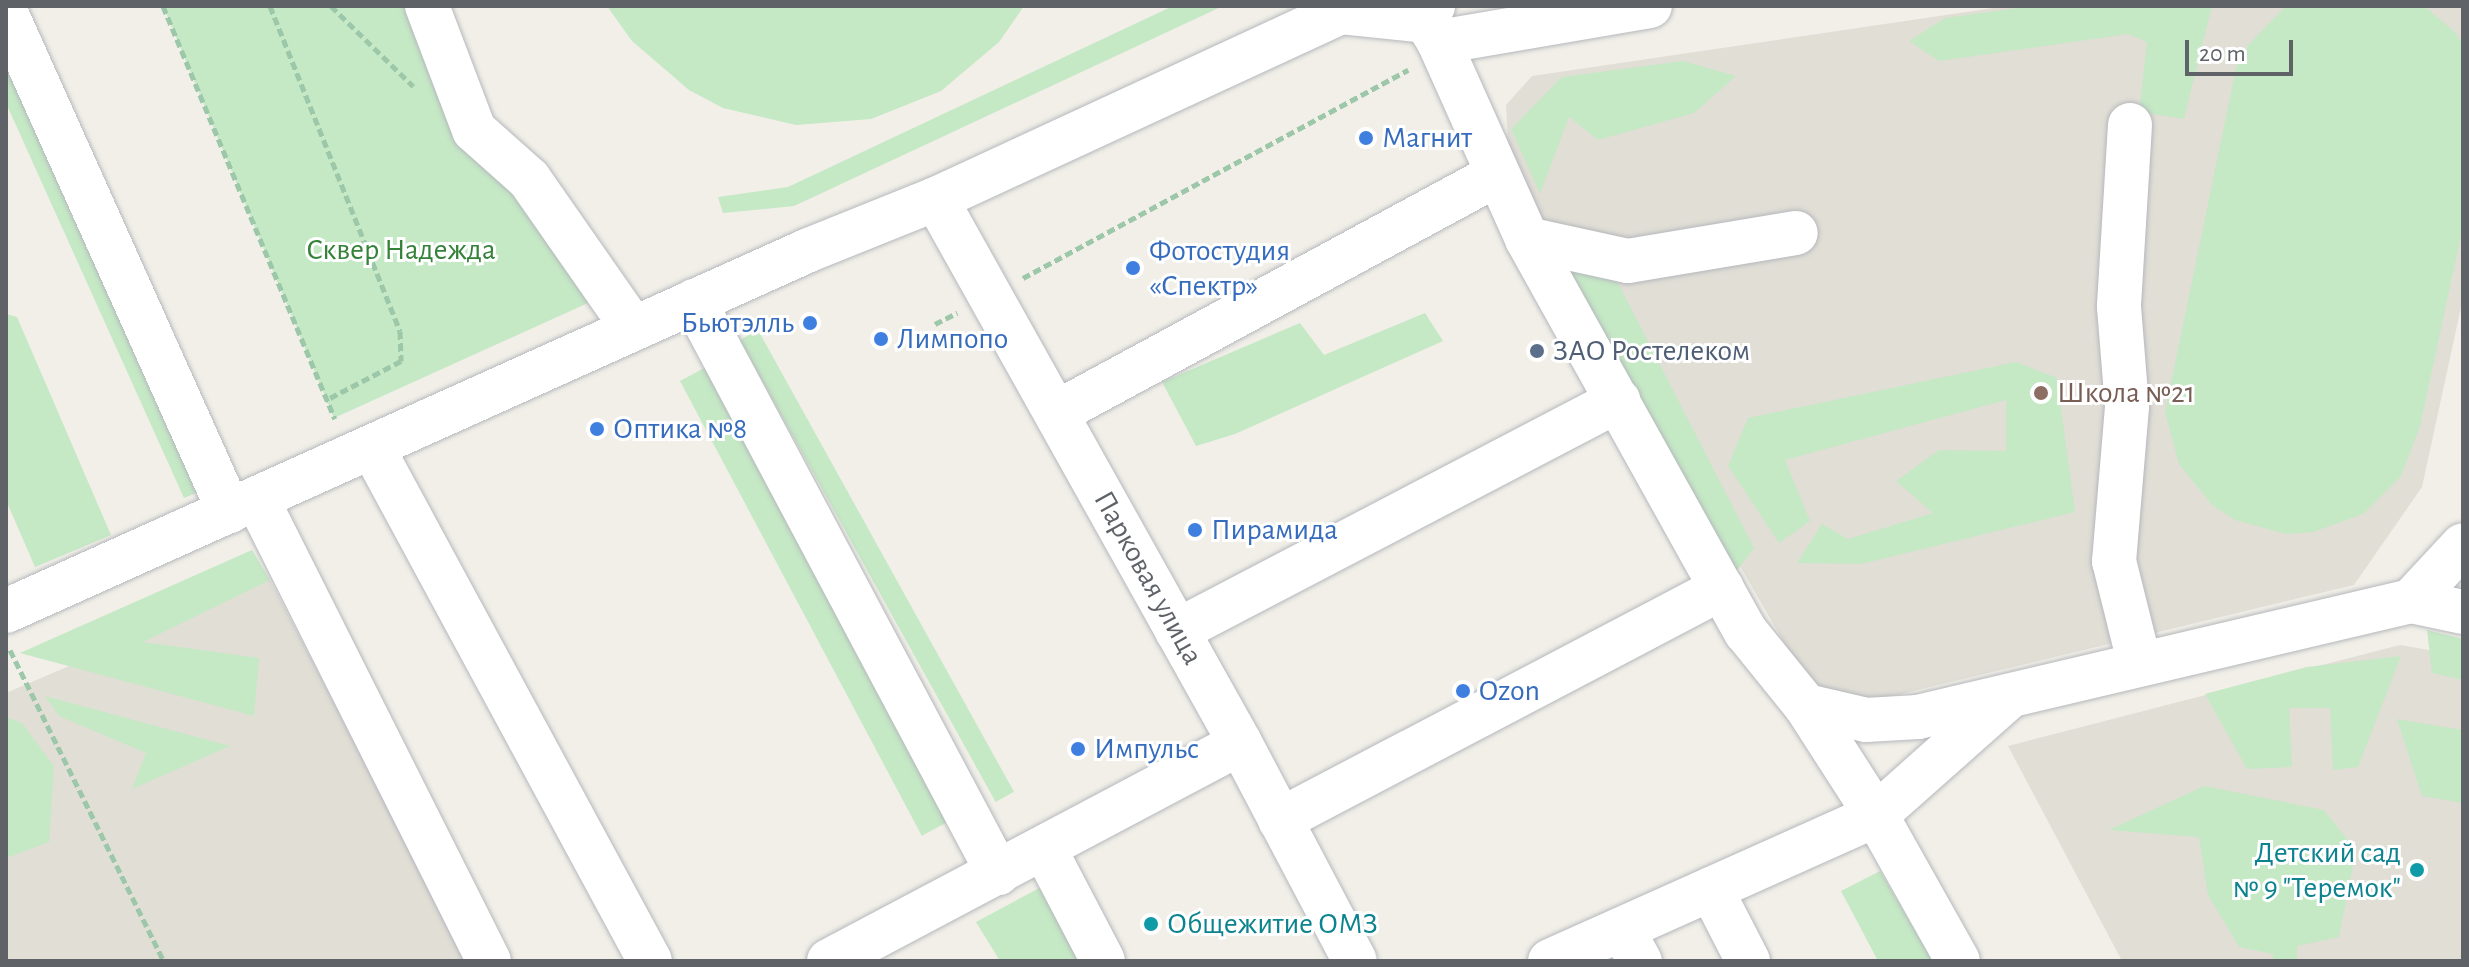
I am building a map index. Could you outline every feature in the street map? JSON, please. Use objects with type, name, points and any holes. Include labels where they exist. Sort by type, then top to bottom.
[{"type":"street","points":[[427,6],[474,130],[529,179],[633,328]]},
{"type":"street","points":[[6,611],[633,328],[936,199],[1341,12],[1437,33],[1650,6]]},
{"type":"street","points":[[6,13],[243,505],[489,961]]},
{"type":"street","points":[[1437,33],[1527,239],[1746,632],[1806,706],[1876,815],[1958,961]]},
{"type":"street","points":[[2130,125],[2119,307],[2127,407],[2114,561],[2139,661]]},
{"type":"street","points":[[1056,413],[1498,174]]},
{"type":"street","name":"Парковая улица","points":[[936,199],[1240,743],[1355,961]]},
{"type":"street","points":[[1527,239],[1628,261],[1796,233]]},
{"type":"street","points":[[694,301],[998,873]]},
{"type":"street","points":[[1177,631],[1618,400]]},
{"type":"street","points":[[361,452],[650,961]]},
{"type":"street","points":[[2411,601],[2463,545]]},
{"type":"street","points":[[1280,820],[1722,588]]},
{"type":"street","points":[[1806,706],[1866,720],[1918,717],[2139,661],[2411,601],[2463,612]]},
{"type":"street","points":[[1550,961],[1631,945],[1711,889],[1876,815],[2009,696]]},
{"type":"street","points":[[829,961],[873,951],[998,873],[1240,743]]},
{"type":"street","points":[[1044,848],[1103,961]]},
{"type":"street","points":[[1711,889],[1748,961]]},
{"type":"path","points":[[163,6],[326,400],[361,452]]},
{"type":"path","points":[[270,6],[400,331],[401,361],[326,400]]},
{"type":"path","points":[[331,6],[415,89]]},
{"type":"path","points":[[935,324],[1394,73],[1437,33]]},
{"type":"path","points":[[6,642],[164,961]]},
{"type":"shaded area","name":"Школа №21","points":[[2007,6],[2463,6],[2463,298],[2422,487],[2354,585],[1884,698],[1816,698],[1509,165],[1506,105],[1532,76]]},
{"type":"shaded area","points":[[270,580],[469,961],[6,961],[6,693]]},
{"type":"shaded area","points":[[2400,645],[2463,656],[2463,961],[2122,961],[2008,746]]},
{"type":"green space","name":"Сквер Надежда","points":[[163,6],[413,6],[522,188],[599,298],[334,418]]},
{"type":"green space","points":[[607,6],[1024,6],[999,42],[941,91],[871,119],[796,125],[723,108],[689,90],[632,41]]},
{"type":"green space","points":[[1173,6],[1223,6],[794,206],[723,213],[718,197],[788,187]]},
{"type":"green space","points":[[2032,6],[2212,6],[2184,119],[2139,112],[2147,42],[2128,34],[1939,61],[1909,41],[1945,18]]},
{"type":"green space","points":[[2286,6],[2424,6],[2456,33],[2463,44],[2463,226],[2420,426],[2401,476],[2363,514],[2313,532],[2286,534],[2235,520],[2212,505],[2179,464],[2165,412],[2236,68],[2249,44]]},
{"type":"green space","points":[[6,59],[203,490],[184,498],[6,103]]},
{"type":"green space","points":[[1683,61],[1736,76],[1694,113],[1598,140],[1569,117],[1540,194],[1511,129],[1562,77]]},
{"type":"green space","points":[[1565,261],[1618,283],[1754,548],[1736,572]]},
{"type":"green space","points":[[1425,313],[1443,341],[1235,434],[1196,446],[1162,382],[1300,323],[1324,355]]},
{"type":"green space","points":[[6,314],[17,317],[111,535],[35,567],[6,500]]},
{"type":"green space","points":[[758,330],[1014,792],[996,802],[740,340]]},
{"type":"green space","points":[[2016,362],[2057,378],[2075,512],[1861,564],[1797,563],[1822,524],[1848,539],[1933,513],[1896,481],[1939,450],[2006,451],[2006,400],[1785,460],[1810,521],[1779,543],[1728,466],[1748,418]]},
{"type":"green space","points":[[710,365],[952,820],[922,836],[680,381]]},
{"type":"green space","points":[[252,550],[270,580],[143,642],[259,658],[254,716],[20,653]]},
{"type":"green space","points":[[2427,630],[2463,639],[2463,680],[2432,673]]},
{"type":"green space","points":[[2401,656],[2358,767],[2333,770],[2330,708],[2289,708],[2292,767],[2247,769],[2205,694],[2307,667]]},
{"type":"green space","points":[[45,696],[230,746],[132,789],[146,753],[59,716]]},
{"type":"green space","points":[[6,717],[22,723],[54,766],[49,842],[6,858]]},
{"type":"green space","points":[[2397,719],[2463,730],[2463,803],[2422,796]]},
{"type":"green space","points":[[2204,786],[2324,810],[2356,850],[2339,937],[2297,946],[2297,961],[2272,961],[2273,954],[2239,947],[2208,895],[2199,837],[2109,830]]},
{"type":"green space","points":[[1880,871],[1933,961],[1878,961],[1841,891]]},
{"type":"green space","points":[[1041,887],[1079,961],[1000,961],[976,922]]},
{"type":"place","name":"Магнит","points":[[1366,138]]},
{"type":"place","name":"Фотостудия «Спектр»","points":[[1133,268]]},
{"type":"place","name":"Бьютэлль","points":[[810,323]]},
{"type":"place","name":"Лимпопо","points":[[881,339]]},
{"type":"place","name":"ЗАО Ростелеком","points":[[1537,351]]},
{"type":"place","name":"Школа №21","points":[[2041,393]]},
{"type":"place","name":"Оптика №8","points":[[597,429]]},
{"type":"place","name":"Пирамида","points":[[1195,530]]},
{"type":"place","name":"Ozon","points":[[1463,691]]},
{"type":"place","name":"Импульс","points":[[1078,749]]},
{"type":"place","name":"Детский сад № 9 \"Теремок\"","points":[[2417,870]]},
{"type":"place","name":"Общежитие ОМЗ","points":[[1151,924]]}]
